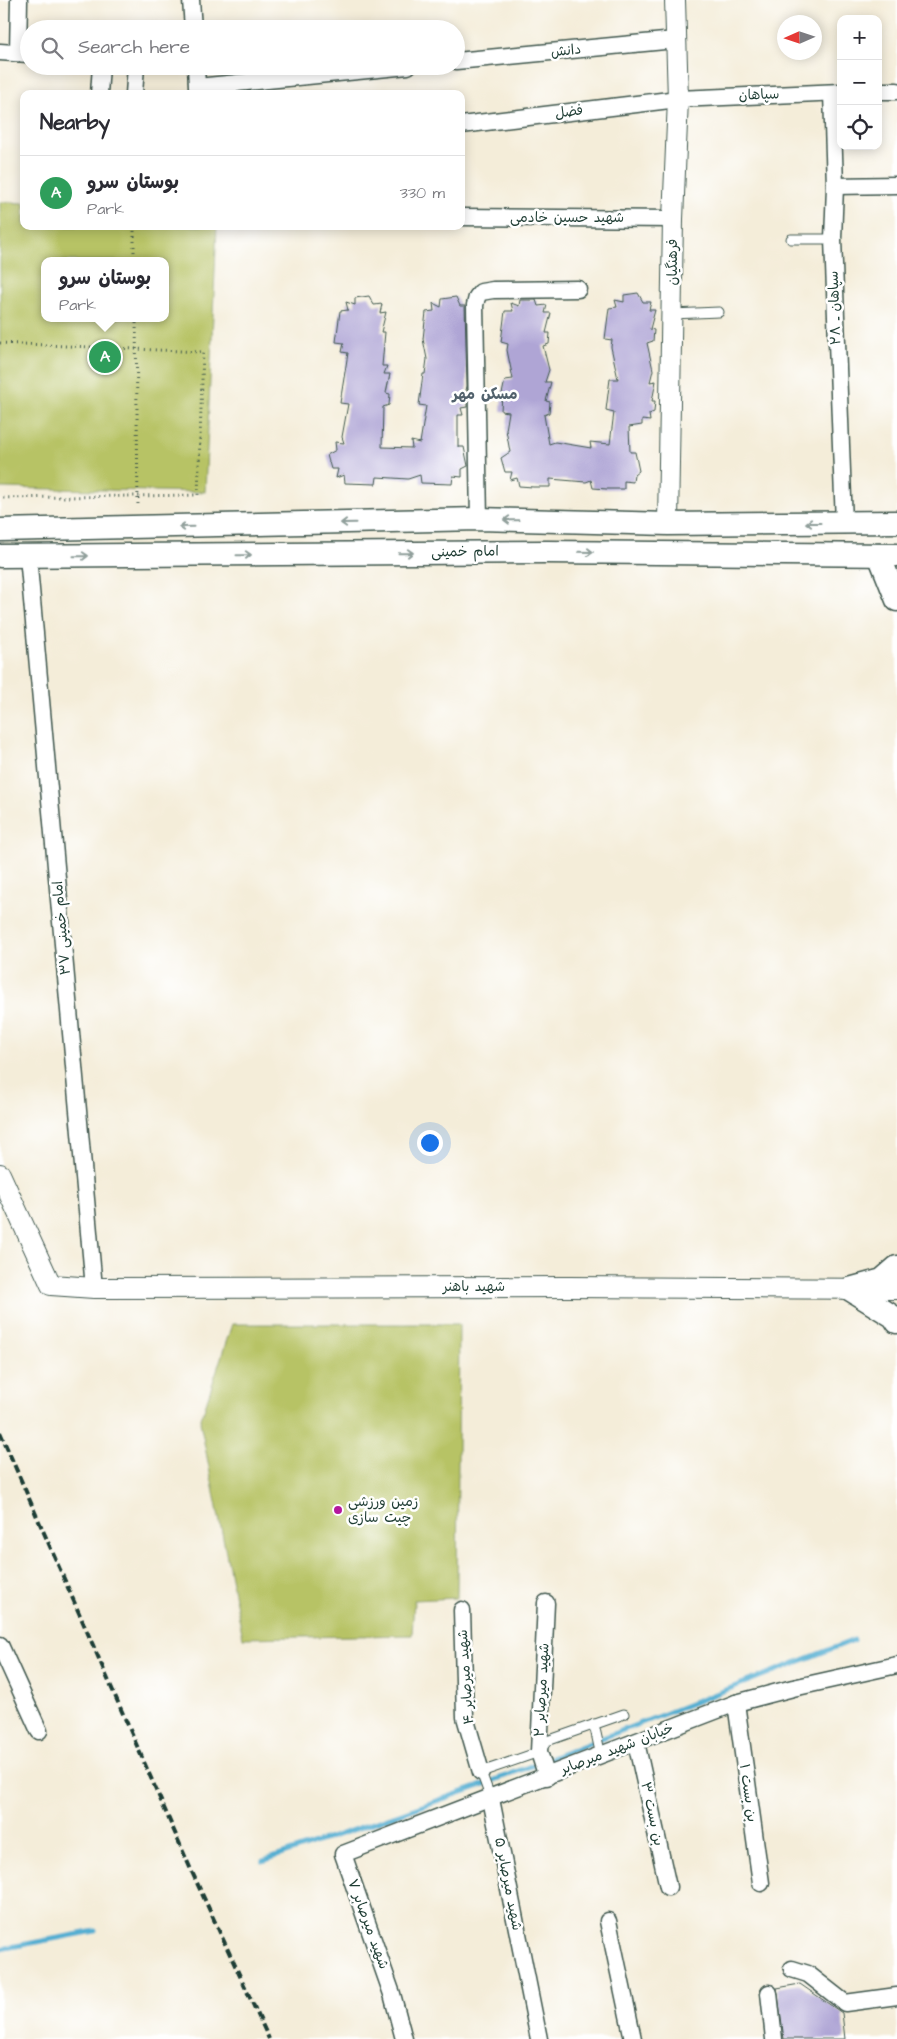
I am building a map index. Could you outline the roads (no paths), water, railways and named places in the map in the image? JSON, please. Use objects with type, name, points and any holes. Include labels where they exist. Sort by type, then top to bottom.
[{"type":"main road","points":[[0,530],[479,520],[668,524],[897,522]]},
{"type":"main road","points":[[546,552],[547,520]]},
{"type":"main road","name":"امام خمینی","points":[[0,556],[38,560],[546,552],[888,555]]},
{"type":"main road","points":[[888,555],[897,600]]},
{"type":"main road","points":[[849,1289],[882,1280],[897,1267]]},
{"type":"main road","points":[[849,1289],[894,1317],[897,1322]]},
{"type":"street","points":[[19,0],[21,20]]},
{"type":"street","points":[[192,0],[193,20]]},
{"type":"street","name":"فرهنگیان","points":[[668,524],[673,219],[678,98],[674,0]]},
{"type":"street","name":"دانش","points":[[465,61],[675,40]]},
{"type":"street","points":[[0,52],[20,54]]},
{"type":"street","points":[[100,90],[101,75]]},
{"type":"street","points":[[134,90],[135,75]]},
{"type":"street","points":[[196,75],[197,87],[318,75]]},
{"type":"street","points":[[882,91],[897,91]]},
{"type":"street","name":"سپاهان","points":[[678,98],[836,92]]},
{"type":"street","name":"سپاهان ـ ۲۸","points":[[836,92],[835,186],[832,239],[844,523]]},
{"type":"street","name":"فضل","points":[[465,124],[678,98]]},
{"type":"street","points":[[835,186],[897,185]]},
{"type":"street","name":"شهید حسین خادمی","points":[[465,217],[673,219]]},
{"type":"street","points":[[479,520],[475,305],[477,297],[481,292],[492,290],[578,289]]},
{"type":"street","points":[[0,519],[26,518],[42,530]]},
{"type":"street","points":[[0,567],[38,560]]},
{"type":"street","name":"امام خمینی ۳۷","points":[[38,560],[94,1288]]},
{"type":"street","name":"شهید باهنر","points":[[0,1174],[51,1285],[94,1288],[576,1287],[897,1289]]},
{"type":"street","name":"شهید میرصابر ۲","points":[[546,1603],[539,1752],[547,1776]]},
{"type":"street","name":"شهید میرصابر ۴","points":[[462,1610],[465,1717],[481,1772]]},
{"type":"street","points":[[0,1646],[39,1730]]},
{"type":"street","name":"خیابان شهید میرصابر","points":[[343,1854],[491,1799],[736,1703],[793,1688],[897,1665]]},
{"type":"street","name":"بن بست ۱","points":[[736,1703],[761,1883]]},
{"type":"street","name":"بن بست ۳","points":[[636,1742],[668,1887]]},
{"type":"street","name":"شهید میرصابر ۵","points":[[491,1799],[539,2039]]},
{"type":"street","name":"شهید میرصابر ۷","points":[[343,1854],[392,1994],[404,2039]]},
{"type":"street","points":[[608,1921],[634,2039]]},
{"type":"street","points":[[792,1969],[808,1974],[845,2003],[897,1996]]},
{"type":"street","points":[[769,1993],[774,2039]]},
{"type":"lane","points":[[791,239],[832,239]]},
{"type":"lane","points":[[672,314],[719,312]]},
{"type":"lane","points":[[491,1799],[481,1772],[539,1752],[547,1741],[624,1714]]},
{"type":"lane","points":[[594,1724],[601,1756]]},
{"type":"waterway","points":[[263,1861],[477,1787],[854,1640]]},
{"type":"waterway","points":[[0,1949],[95,1931]]},
{"type":"railway","points":[[0,1432],[192,1872],[269,2039]]},
{"type":"place","name":"بوستان سرو","points":[[105,357]]},
{"type":"place","name":"زمین ورزشی چیت سازی","points":[[338,1510]]},
{"type":"district","name":"مسکن مهر","points":[[485,394]]}]
